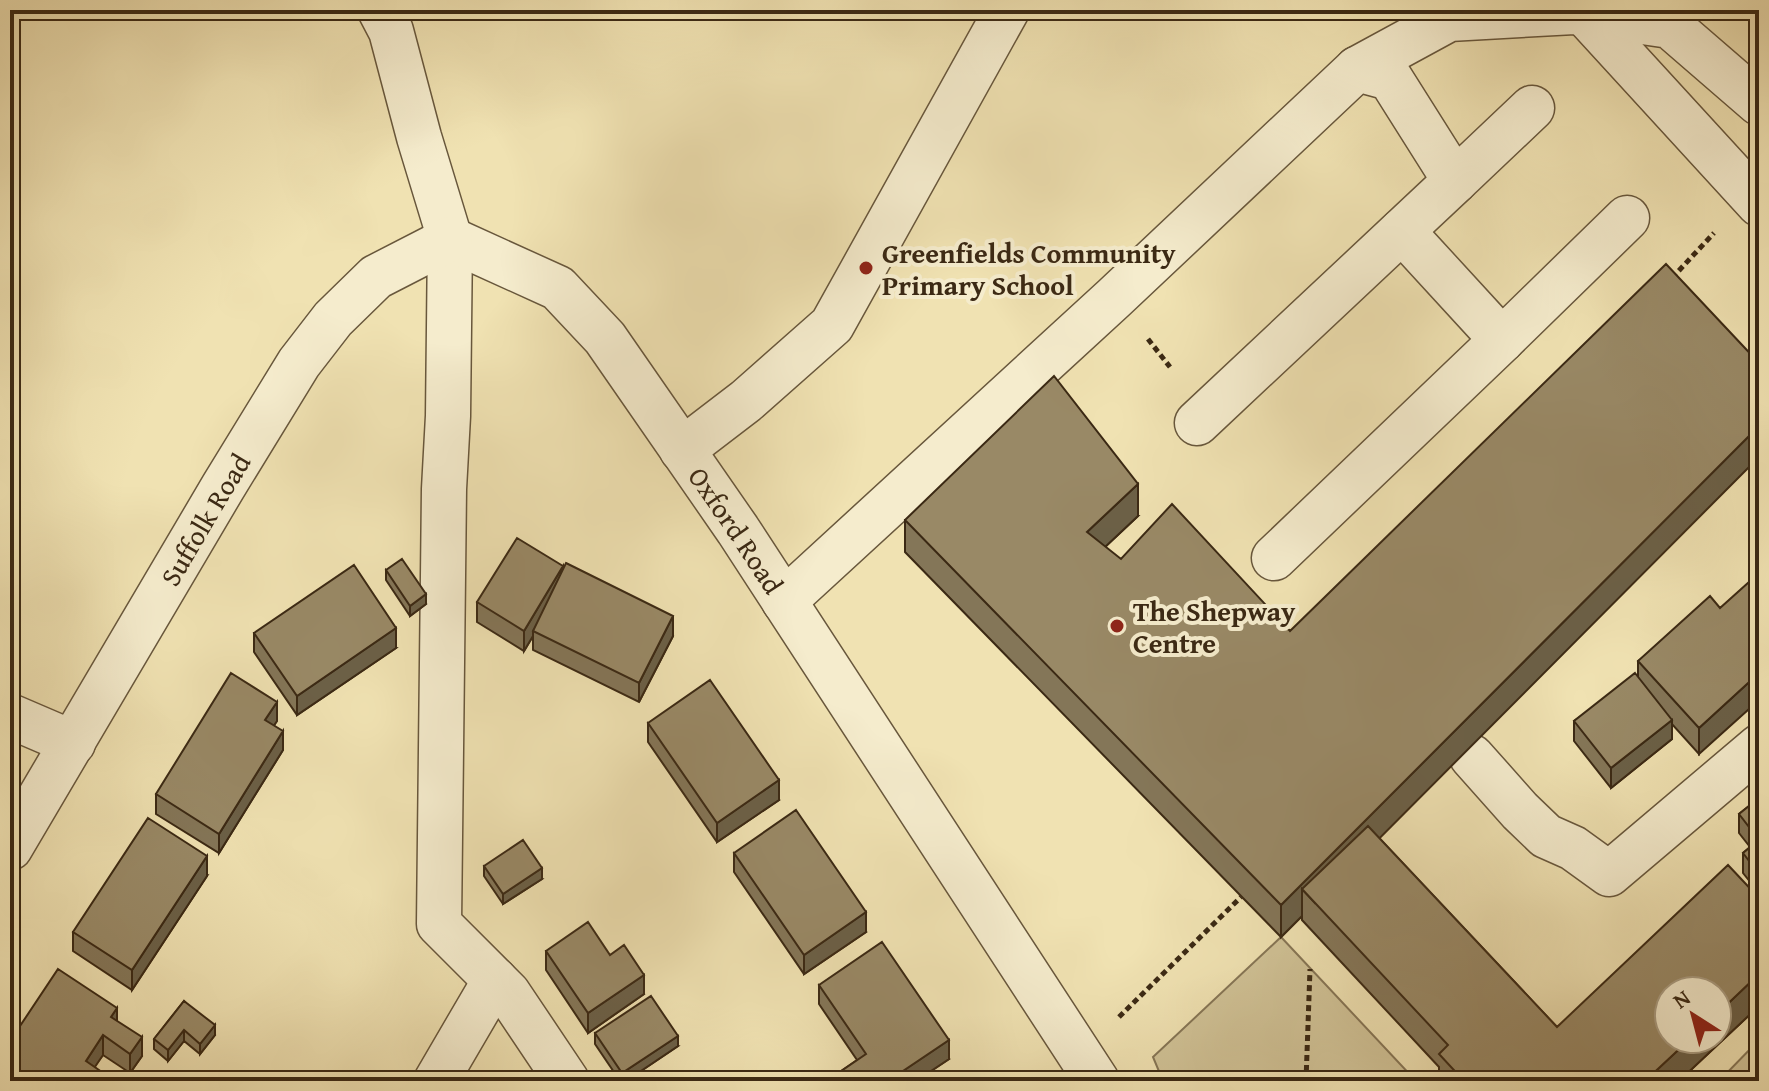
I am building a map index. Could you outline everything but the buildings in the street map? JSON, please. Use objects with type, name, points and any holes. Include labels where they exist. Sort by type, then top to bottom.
[{"type":"street","points":[[380,10],[391,31],[450,239],[439,924],[508,993],[567,1081]]},
{"type":"street","points":[[682,450],[746,401],[832,325],[1007,10]]},
{"type":"street","points":[[784,601],[1357,69],[1449,19],[1574,12],[1670,26],[1759,103]]},
{"type":"street","points":[[1585,14],[1755,199]]},
{"type":"street","points":[[1357,69],[1390,78],[1447,168]]},
{"type":"street","points":[[1197,423],[1402,231],[1447,168],[1532,108]]},
{"type":"street","points":[[1274,558],[1627,218]]},
{"type":"street","points":[[1402,231],[1502,340]]},
{"type":"street","name":"Oxford Road","points":[[450,239],[558,288],[605,338],[738,530],[1089,1068]]},
{"type":"street","name":"Suffolk Road","points":[[10,848],[299,363],[333,319],[376,277],[450,239]]},
{"type":"street","points":[[10,716],[73,743]]},
{"type":"street","points":[[1472,757],[1546,836],[1573,848],[1609,874],[1759,747]]},
{"type":"street","points":[[436,1081],[495,980]]},
{"type":"path","points":[[1669,282],[1755,199]]},
{"type":"path","points":[[1089,1068],[1241,897]]},
{"type":"path","points":[[1306,1081],[1310,969]]},
{"type":"shaded area","points":[[1281,937],[1416,1081],[1163,1081],[1153,1057]]},
{"type":"shaded area","points":[[1759,1040],[1759,1081],[1719,1081]]},
{"type":"place","name":"Greenfields Community Primary School","points":[[866,268]]},
{"type":"place","name":"The Shepway Centre","points":[[1117,626]]}]
